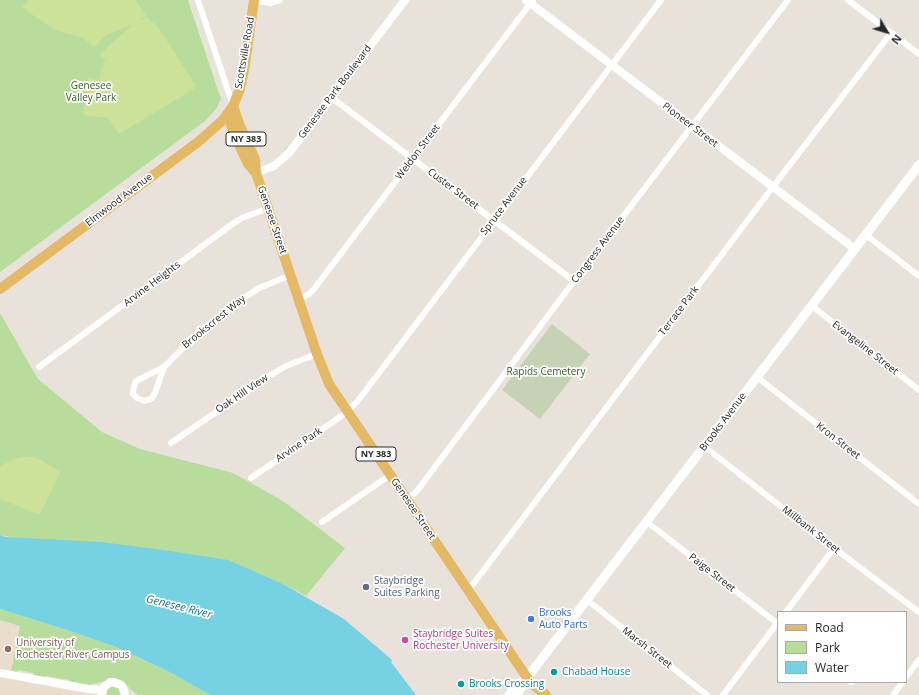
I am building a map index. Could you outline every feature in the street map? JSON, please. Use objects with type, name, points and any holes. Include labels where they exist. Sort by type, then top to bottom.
[{"type":"main road","name":"Scottsville Road","points":[[233,106],[238,95],[243,74],[254,0]]},
{"type":"main road","name":"Genesee Street","points":[[233,106],[240,126],[255,158],[256,173],[317,354],[329,384],[531,684],[546,695]]},
{"type":"main road","name":"Elmwood Avenue","points":[[0,289],[198,142],[223,120],[233,106]]},
{"type":"main road","name":"Brooks Avenue","points":[[527,678],[919,165]]},
{"type":"main road","points":[[509,695],[517,685],[527,678]]},
{"type":"main road","points":[[517,695],[527,678]]},
{"type":"street","name":"Genesee Street","points":[[198,0],[233,106]]},
{"type":"street","points":[[254,0],[272,3],[280,0]]},
{"type":"street","name":"Genesee Park Boulevard","points":[[256,173],[274,166],[284,158],[405,0]]},
{"type":"street","name":"Spruce Avenue","points":[[347,412],[357,402],[661,0]]},
{"type":"street","name":"Congress Avenue","points":[[407,500],[417,491],[574,281],[788,0]]},
{"type":"street","points":[[848,0],[919,54]]},
{"type":"street","name":"Pioneer Street","points":[[530,1],[772,188],[855,249]]},
{"type":"street","name":"Weldon Street","points":[[299,299],[309,294],[314,289],[530,1]]},
{"type":"street","name":"Terrace Park","points":[[468,589],[891,33]]},
{"type":"street","name":"Custer Street","points":[[331,97],[574,281]]},
{"type":"street","name":"Arvine Heights","points":[[39,367],[231,225],[242,218],[268,208]]},
{"type":"street","points":[[866,234],[919,276]]},
{"type":"street","name":"Brookscrest Way","points":[[164,367],[154,396],[145,401],[137,398],[132,390],[136,381],[164,367],[190,341],[237,301],[259,288],[291,275]]},
{"type":"street","name":"Evangeline Street","points":[[812,306],[919,390]]},
{"type":"street","name":"Oak Hill View","points":[[171,443],[269,376],[286,366],[317,354]]},
{"type":"street","name":"Kron Street","points":[[757,377],[919,504]]},
{"type":"street","name":"Arvine Park","points":[[252,478],[347,412]]},
{"type":"street","name":"Millbank Street","points":[[705,446],[834,548],[917,610]]},
{"type":"street","points":[[322,522],[390,475]]},
{"type":"street","name":"Paige Street","points":[[647,522],[777,622]]},
{"type":"street","points":[[787,611],[834,548]]},
{"type":"street","name":"Marsh Street","points":[[587,600],[707,695]]},
{"type":"street","points":[[917,610],[919,602]]},
{"type":"street","points":[[723,695],[777,624]]},
{"type":"street","points":[[907,677],[919,660]]},
{"type":"street","points":[[0,673],[89,689],[102,693],[106,684],[114,682],[121,685],[125,695]]},
{"type":"street","points":[[893,695],[902,683]]},
{"type":"shaded area","name":"University of Rochester River Campus","points":[[0,620],[20,626],[9,679],[91,695],[0,695]]},
{"type":"green space","name":"Genesee Valley Park","points":[[0,0],[188,0],[221,99],[216,109],[205,121],[0,272]]},
{"type":"green space","points":[[28,0],[136,0],[146,16],[141,19],[142,20],[147,17],[158,27],[195,84],[194,89],[119,134],[108,118],[83,115],[88,78],[99,80],[105,60],[100,54],[132,25],[106,35],[94,47],[83,38],[59,31],[30,13],[22,7]]},
{"type":"green space","points":[[0,313],[38,379],[102,432],[140,449],[233,473],[283,501],[345,548],[306,596],[283,584],[0,535]]},
{"type":"green space","name":"Rapids Cemetery","points":[[552,324],[590,354],[540,419],[502,390]]},
{"type":"green space","points":[[34,457],[60,472],[41,513],[38,514],[0,499],[0,467],[12,459]]},
{"type":"green space","points":[[0,609],[116,647],[166,670],[210,695],[138,695],[121,680],[115,679],[88,685],[46,676],[44,678],[34,676],[33,673],[19,670],[16,672],[11,671],[20,626],[0,620]]},
{"type":"green space","points":[[111,687],[118,688],[121,695],[106,695],[107,690]]},
{"type":"water","name":"Genesee River","points":[[0,535],[6,537],[101,542],[228,560],[283,584],[344,619],[391,659],[419,695],[210,695],[166,670],[116,647],[0,609]]},
{"type":"pier","points":[[394,659],[421,695],[416,695],[391,662]]},
{"type":"place","name":"Staybridge Suites Parking","points":[[366,587]]},
{"type":"place","name":"Brooks Auto Parts","points":[[531,619]]},
{"type":"place","name":"Staybridge Suites Rochester University","points":[[405,640]]},
{"type":"place","name":"University of Rochester River Campus","points":[[8,649]]},
{"type":"place","name":"Chabad House","points":[[554,672]]},
{"type":"place","name":"Brooks Crossing","points":[[461,684]]}]
